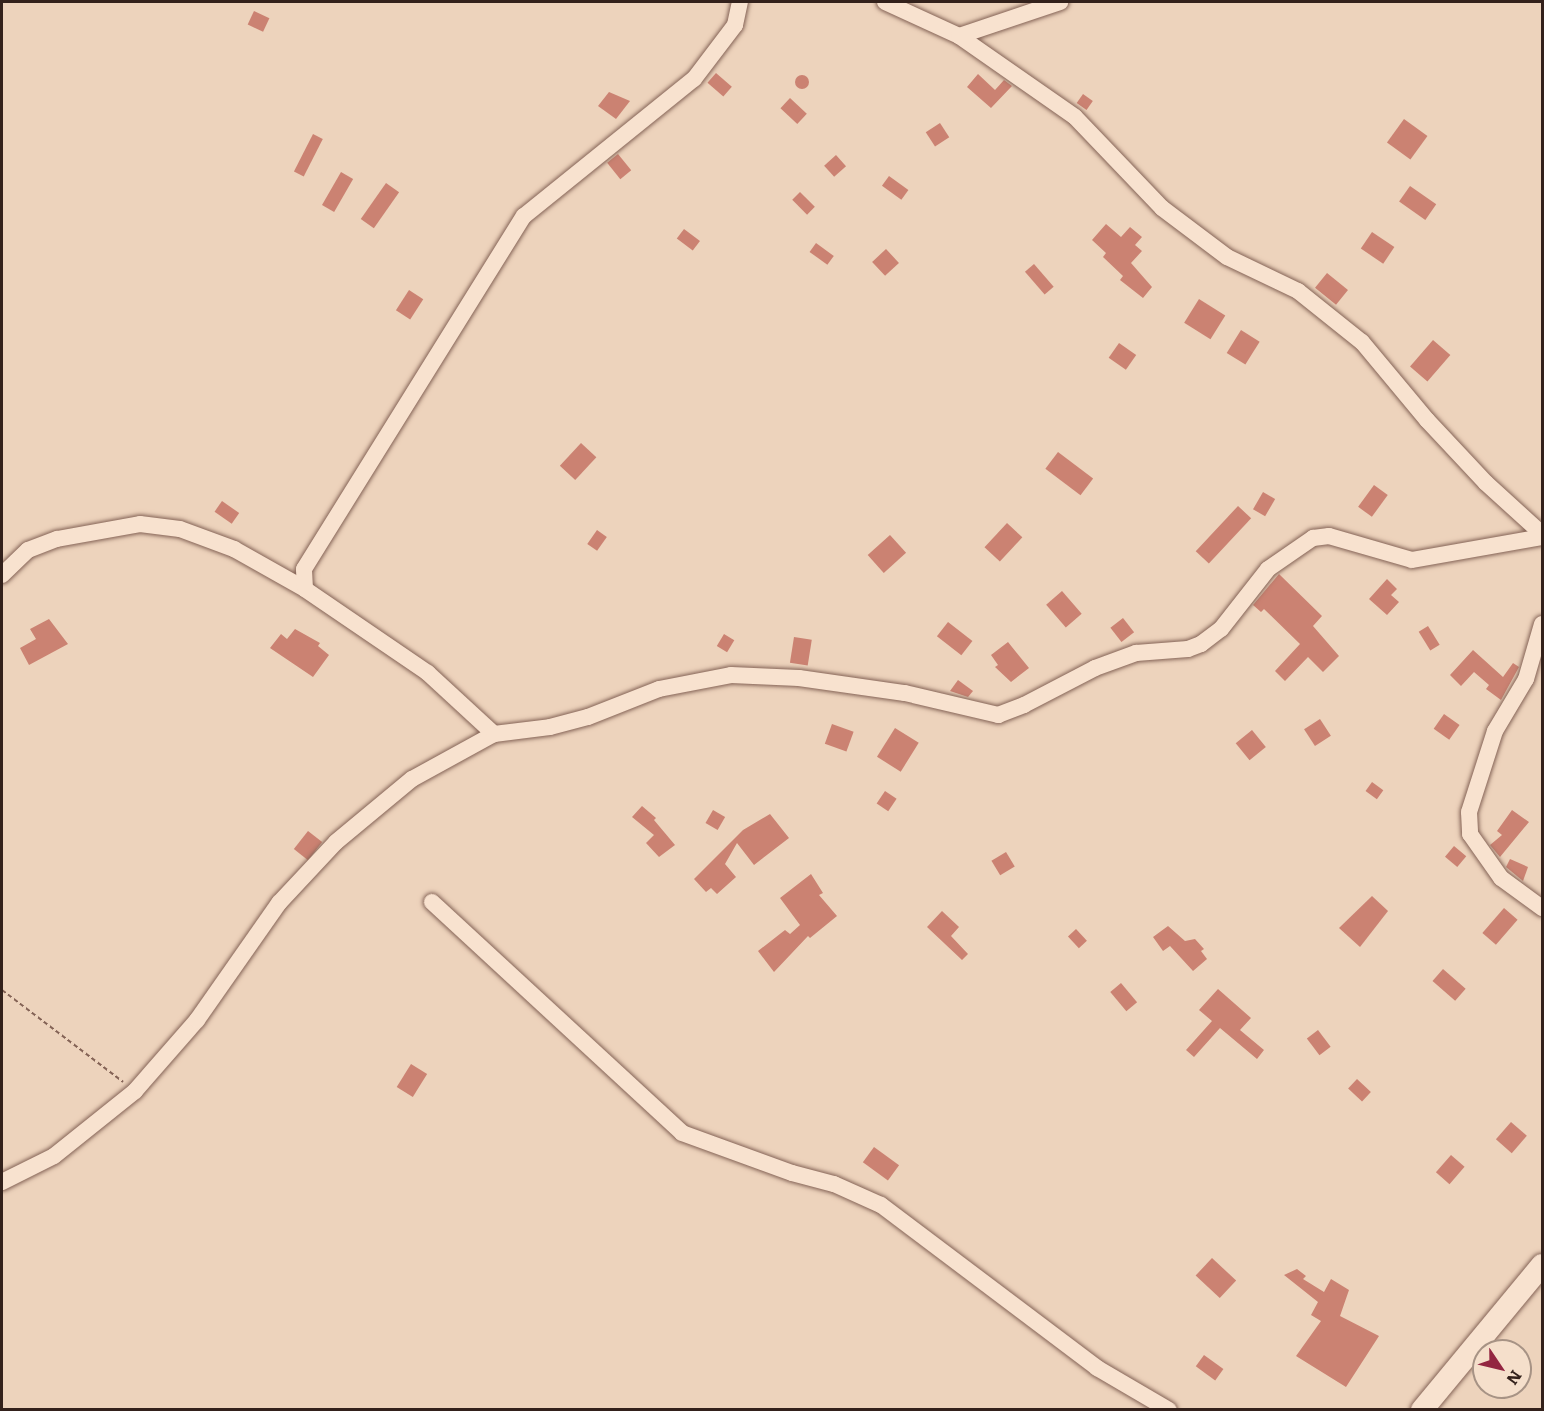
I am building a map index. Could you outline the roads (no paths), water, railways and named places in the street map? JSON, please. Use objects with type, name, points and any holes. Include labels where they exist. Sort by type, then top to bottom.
[{"type":"main road","points":[[1422,1410],[1542,1265]]},
{"type":"street","points":[[305,589],[304,569],[524,216],[694,79],[735,25],[740,2]]},
{"type":"street","points":[[885,2],[959,36],[1075,117],[1162,208],[1227,257],[1298,291],[1362,342],[1427,420],[1486,483],[1542,536]]},
{"type":"street","points":[[959,36],[1060,2]]},
{"type":"street","points":[[2,575],[28,549],[57,539],[140,524],[180,529],[234,549],[305,589],[428,673],[494,734]]},
{"type":"street","points":[[2,1182],[54,1156],[135,1091],[197,1020],[279,903],[336,842],[412,779],[494,734],[560,724],[659,689],[731,675],[799,678],[905,693],[998,715],[1024,705],[1095,668],[1136,654],[1188,650],[1201,644],[1221,629],[1268,569],[1312,538],[1329,536],[1412,560],[1542,536]]},
{"type":"street","points":[[1542,624],[1527,679],[1495,731],[1469,812],[1470,834],[1501,878],[1542,908]]},
{"type":"street","points":[[432,902],[682,1133],[792,1173],[834,1184],[881,1205],[1097,1368],[1169,1410]]}]
